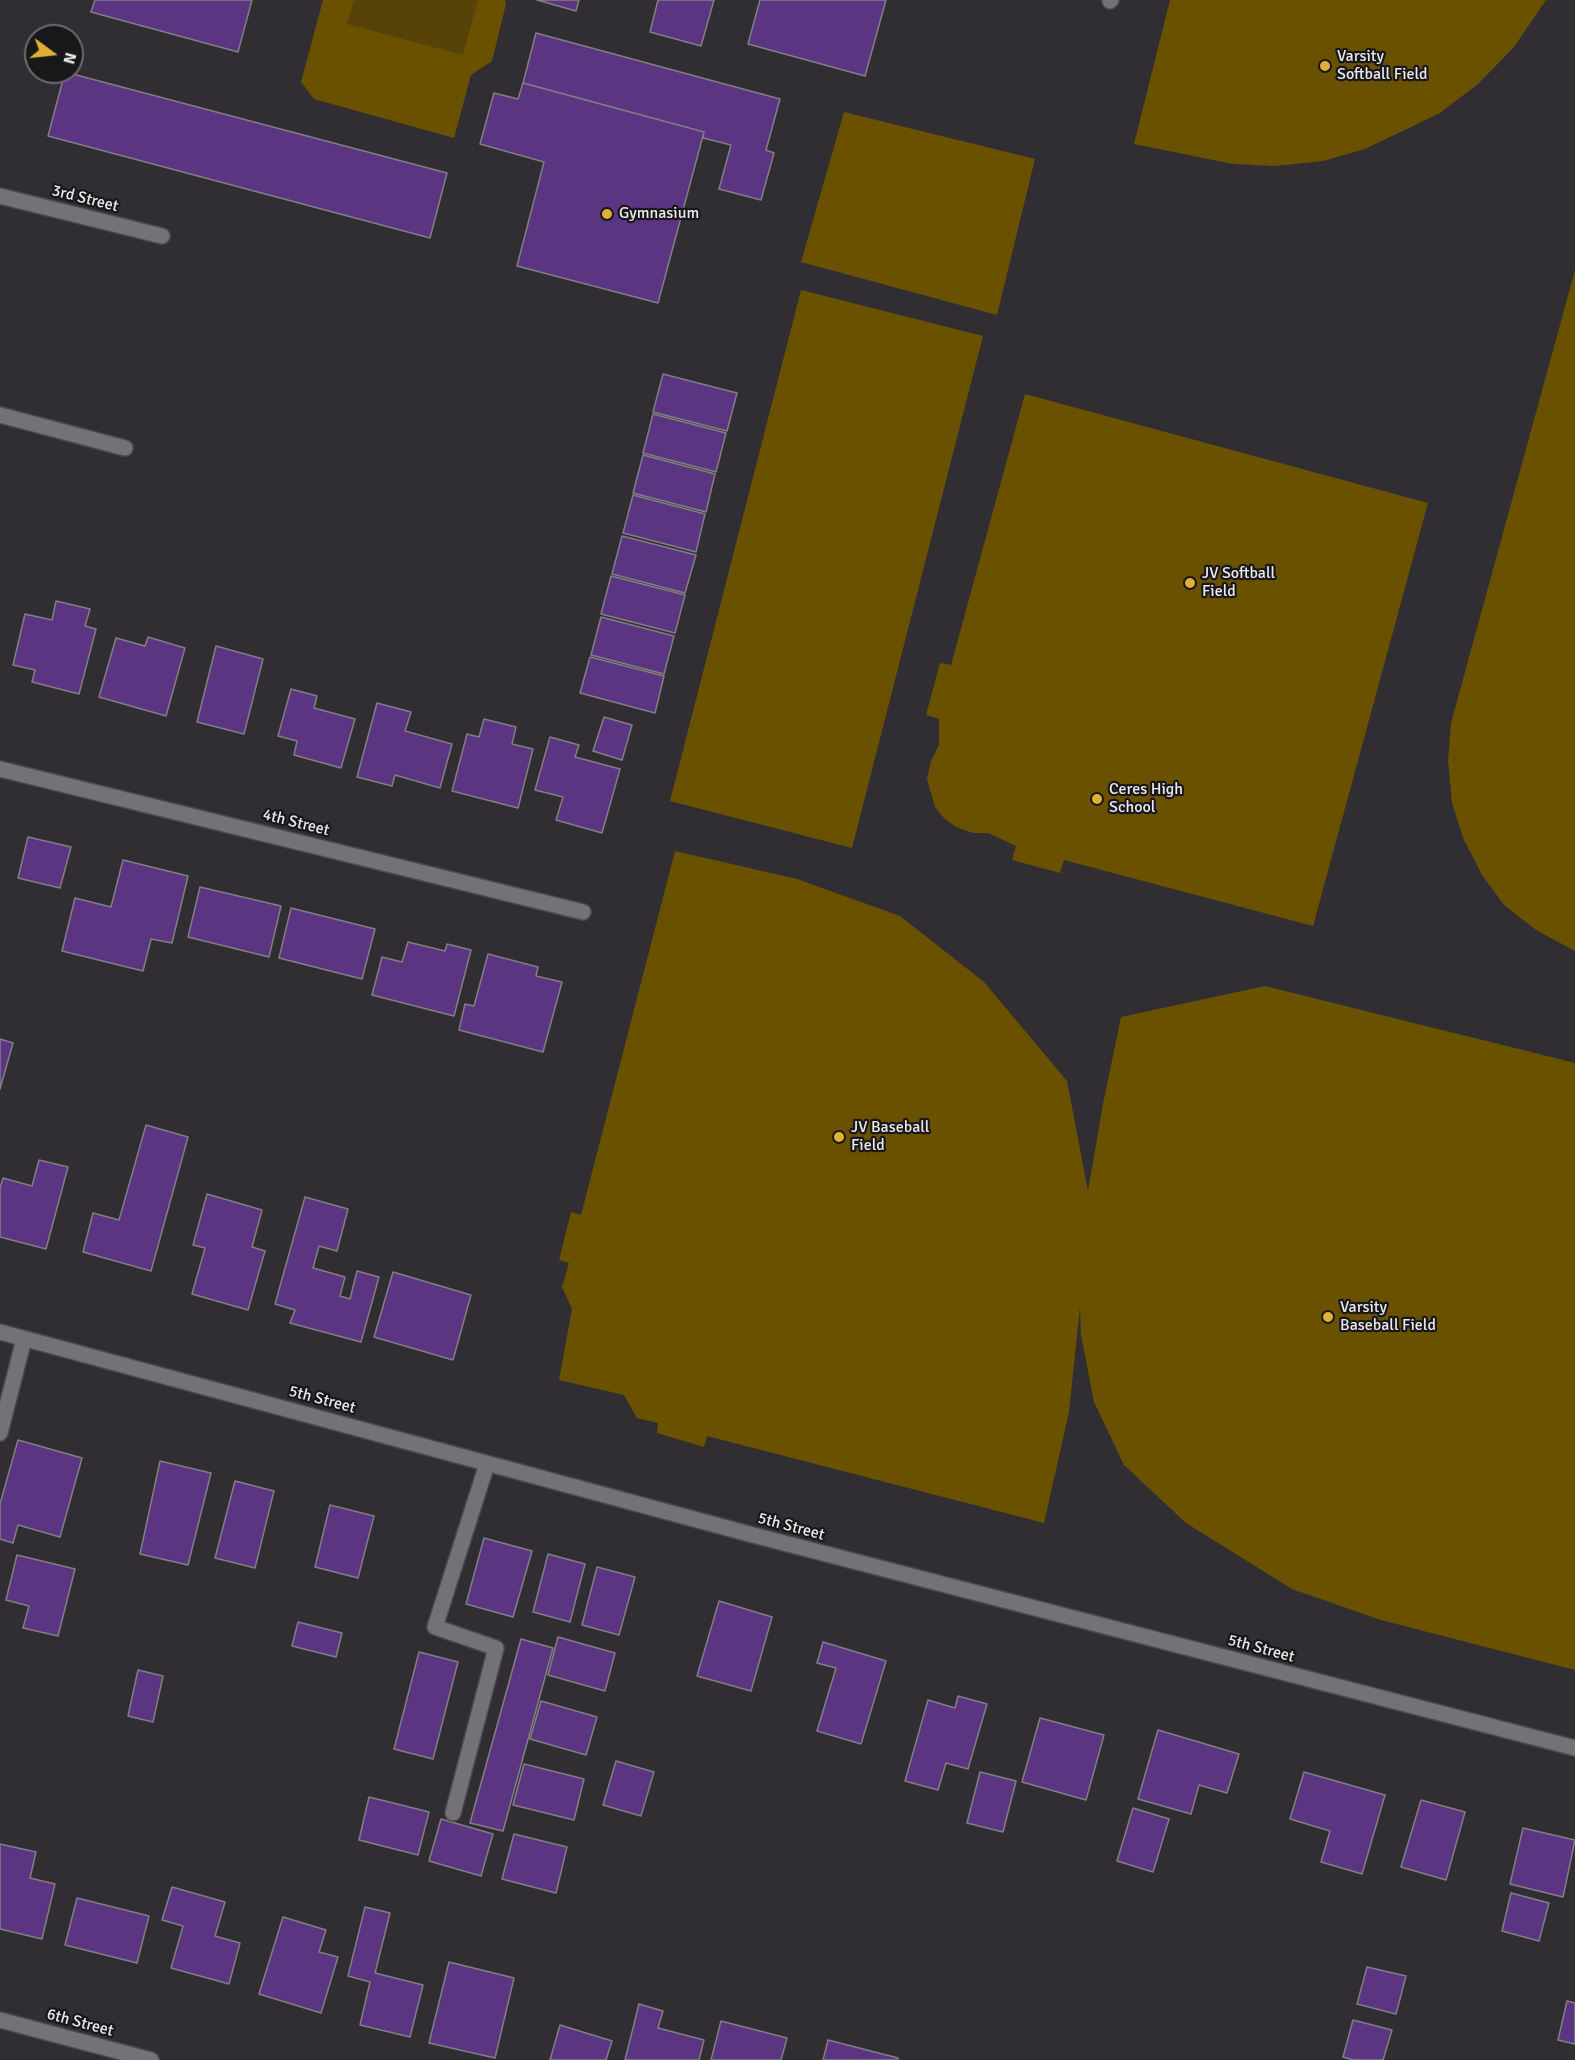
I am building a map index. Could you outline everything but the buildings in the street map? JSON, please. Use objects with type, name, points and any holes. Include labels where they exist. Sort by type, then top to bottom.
[{"type":"street","name":"3rd Street","points":[[0,196],[162,236]]},
{"type":"street","points":[[0,415],[125,448]]},
{"type":"street","name":"4th Street","points":[[0,770],[584,912]]},
{"type":"street","name":"5th Street","points":[[0,1332],[776,1541],[1575,1748]]},
{"type":"street","points":[[0,1433],[24,1339]]},
{"type":"street","points":[[453,1813],[496,1648],[435,1627],[487,1464]]},
{"type":"street","name":"6th Street","points":[[0,2020],[151,2060]]},
{"type":"shaded area","points":[[323,0],[505,0],[506,4],[492,61],[471,75],[454,138],[314,99],[301,82]]},
{"type":"shaded area","points":[[354,0],[478,0],[463,55],[347,24]]},
{"type":"shaded area","name":"Varsity Softball Field","points":[[1170,0],[1546,0],[1514,47],[1478,84],[1440,113],[1365,149],[1323,161],[1275,166],[1233,164],[1134,144]]},
{"type":"shaded area","points":[[844,112],[1035,159],[997,315],[801,262]]},
{"type":"shaded area","points":[[1575,270],[1575,951],[1536,930],[1504,905],[1482,875],[1464,840],[1452,803],[1448,760],[1451,723]]},
{"type":"shaded area","points":[[801,290],[983,336],[852,848],[670,801]]},
{"type":"shaded area","name":"JV Softball Field","points":[[1025,394],[1428,503],[1313,926],[1064,860],[1060,873],[1012,860],[1016,846],[988,833],[973,833],[956,827],[935,807],[927,779],[931,761],[939,745],[939,719],[926,715],[940,663],[951,665]]},
{"type":"shaded area","points":[[675,851],[797,879],[900,916],[984,982],[1067,1081],[1088,1191],[1121,1017],[1265,986],[1575,1063],[1575,1670],[1381,1620],[1292,1589],[1186,1523],[1124,1465],[1094,1402],[1081,1335],[1080,1307],[1069,1412],[1044,1523],[707,1436],[704,1447],[657,1433],[658,1423],[637,1418],[624,1395],[559,1380],[572,1309],[562,1287],[569,1263],[559,1260],[571,1212],[581,1215]]},
{"type":"place","name":"Varsity Softball Field","points":[[1325,66]]},
{"type":"place","name":"Gymnasium","points":[[607,214]]},
{"type":"place","name":"JV Softball Field","points":[[1190,583]]},
{"type":"place","name":"Ceres High School","points":[[1097,799]]},
{"type":"place","name":"JV Baseball Field","points":[[839,1137]]},
{"type":"place","name":"Varsity Baseball Field","points":[[1328,1317]]}]
